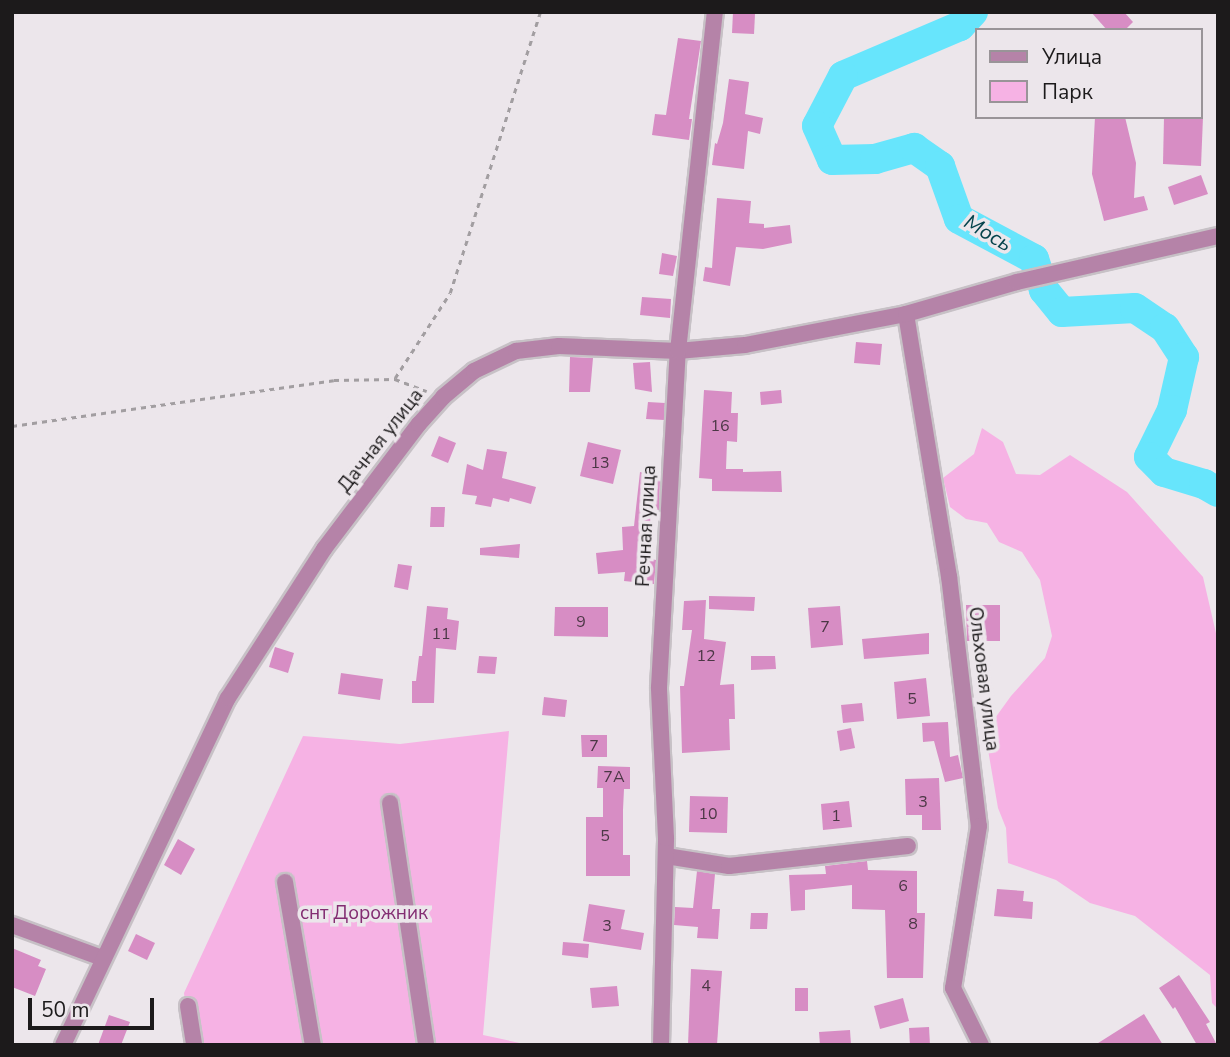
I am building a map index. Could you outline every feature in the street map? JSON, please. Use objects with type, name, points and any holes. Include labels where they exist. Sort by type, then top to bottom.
[{"type":"street","name":"Речная улица","points":[[661,1045],[666,856],[659,687],[678,351],[715,12]]},
{"type":"street","name":"Дачная улица","points":[[63,1045],[102,958],[228,698],[324,549],[419,424],[443,397],[474,371],[516,351],[559,346],[678,351],[745,345],[906,314],[1017,282],[1218,236]]},
{"type":"street","name":"Ольховая улица","points":[[906,314],[949,576],[979,826],[953,988],[981,1045]]},
{"type":"street","points":[[390,803],[426,1045]]},
{"type":"street","points":[[666,856],[729,866],[908,846]]},
{"type":"street","points":[[285,882],[313,1045]]},
{"type":"street","points":[[12,925],[102,958]]},
{"type":"street","points":[[188,1006],[194,1045]]},
{"type":"path","points":[[395,379],[450,293],[540,12]]},
{"type":"path","points":[[12,426],[334,380],[395,379],[443,397]]},
{"type":"green space","points":[[982,428],[1003,442],[1016,474],[1040,475],[1070,455],[1127,492],[1203,577],[1218,642],[1218,1009],[1212,1003],[1210,975],[1135,916],[1090,903],[1056,880],[1008,863],[1006,828],[998,808],[985,732],[1011,696],[1045,658],[1052,636],[1040,580],[1022,552],[999,542],[987,523],[966,519],[950,507],[943,478],[974,454]]},
{"type":"green space","name":"снт Дорожник","points":[[509,731],[483,1035],[529,1045],[190,1045],[184,993],[303,736],[400,744]]},
{"type":"building","points":[[733,12],[755,14],[754,34],[732,33]]},
{"type":"building","points":[[1091,12],[1124,12],[1133,22],[1127,28],[1105,28]]},
{"type":"building","points":[[678,38],[701,41],[689,119],[692,119],[689,140],[652,135],[655,114],[666,115]]},
{"type":"building","points":[[729,79],[749,82],[745,114],[763,118],[760,134],[748,131],[744,169],[712,165],[715,143],[717,144],[723,123]]},
{"type":"building","points":[[1203,117],[1201,166],[1163,164],[1164,119]]},
{"type":"building","points":[[1095,119],[1125,119],[1136,163],[1134,198],[1144,196],[1148,210],[1104,221],[1092,174]]},
{"type":"building","points":[[1201,175],[1208,194],[1174,205],[1168,187]]},
{"type":"building","points":[[717,198],[751,201],[749,223],[764,224],[764,228],[790,225],[792,243],[763,249],[736,247],[730,286],[703,281],[705,267],[712,268]]},
{"type":"building","points":[[662,253],[677,256],[673,276],[659,274]]},
{"type":"building","points":[[642,297],[671,299],[670,318],[640,315]]},
{"type":"building","points":[[856,342],[882,344],[880,365],[854,363]]},
{"type":"building","points":[[570,357],[593,358],[590,392],[569,392]]},
{"type":"building","points":[[650,362],[652,392],[635,389],[633,363]]},
{"type":"building","points":[[704,390],[732,392],[731,413],[738,413],[737,442],[727,441],[726,469],[743,469],[743,472],[781,471],[782,492],[712,491],[712,479],[699,478]]},
{"type":"building","points":[[781,390],[782,403],[761,405],[760,392]]},
{"type":"building","points":[[648,402],[665,403],[664,420],[646,419]]},
{"type":"building","points":[[439,436],[456,443],[448,463],[431,456]]},
{"type":"building","points":[[588,442],[621,450],[613,484],[580,476]]},
{"type":"building","points":[[487,449],[507,452],[502,478],[536,487],[531,504],[510,498],[509,502],[493,498],[491,507],[475,504],[477,496],[462,494],[467,464],[483,470]]},
{"type":"building","points":[[640,472],[660,477],[659,510],[650,509],[651,559],[656,560],[654,584],[624,581],[625,572],[598,574],[596,553],[623,550],[622,527],[634,526]]},
{"type":"building","points":[[431,507],[445,507],[444,527],[430,527]]},
{"type":"building","points":[[520,544],[519,558],[480,555],[480,548]]},
{"type":"building","points":[[398,564],[412,566],[408,590],[394,587]]},
{"type":"building","points":[[709,596],[755,597],[754,611],[709,609]]},
{"type":"building","points":[[706,600],[704,639],[726,642],[720,685],[734,684],[735,719],[729,719],[730,750],[682,753],[680,686],[684,686],[692,630],[682,630],[684,601]]},
{"type":"building","points":[[966,605],[1000,605],[1000,641],[967,641]]},
{"type":"building","points":[[427,606],[448,608],[447,619],[459,621],[456,650],[436,648],[434,703],[412,703],[412,681],[416,681],[419,656],[422,656]]},
{"type":"building","points":[[840,606],[843,645],[811,648],[808,608]]},
{"type":"building","points":[[555,607],[608,607],[608,637],[554,636]]},
{"type":"building","points":[[929,633],[929,654],[864,659],[862,639]]},
{"type":"building","points":[[275,647],[294,653],[288,673],[269,667]]},
{"type":"building","points":[[479,656],[497,657],[495,674],[477,673]]},
{"type":"building","points":[[751,656],[775,656],[776,669],[751,670]]},
{"type":"building","points":[[341,673],[383,679],[380,700],[338,694]]},
{"type":"building","points":[[926,678],[930,716],[897,719],[894,682]]},
{"type":"building","points":[[544,697],[567,700],[565,717],[542,715]]},
{"type":"building","points":[[862,703],[864,721],[843,723],[841,705]]},
{"type":"building","points":[[948,722],[950,757],[958,755],[963,778],[945,782],[934,741],[923,742],[922,723]]},
{"type":"building","points":[[851,728],[855,748],[840,751],[837,731]]},
{"type":"building","points":[[581,735],[607,735],[607,757],[582,757]]},
{"type":"building","points":[[598,766],[630,767],[630,789],[624,789],[623,855],[630,855],[630,876],[586,876],[586,817],[603,817],[603,788],[597,788]]},
{"type":"building","points":[[939,778],[941,830],[922,830],[922,815],[906,815],[905,779]]},
{"type":"building","points":[[690,796],[728,797],[727,833],[689,832]]},
{"type":"building","points":[[849,801],[852,827],[823,830],[821,804]]},
{"type":"building","points":[[178,839],[195,849],[181,875],[164,865]]},
{"type":"building","points":[[867,861],[868,870],[917,871],[917,913],[925,913],[923,978],[887,978],[885,910],[852,909],[852,885],[805,890],[805,910],[791,911],[789,875],[826,874],[825,866]]},
{"type":"building","points":[[697,871],[715,874],[712,909],[720,909],[718,939],[697,938],[698,927],[674,925],[675,907],[693,908]]},
{"type":"building","points":[[997,889],[1024,891],[1023,901],[1033,902],[1032,919],[994,916]]},
{"type":"building","points":[[589,904],[625,910],[621,929],[644,933],[641,950],[583,941]]},
{"type":"building","points":[[751,913],[768,913],[767,929],[750,929]]},
{"type":"building","points":[[136,934],[155,943],[147,960],[128,951]]},
{"type":"building","points":[[563,942],[589,944],[588,958],[562,955]]},
{"type":"building","points":[[12,948],[41,960],[38,966],[46,969],[35,996],[12,987]]},
{"type":"building","points":[[691,969],[722,971],[717,1045],[688,1045]]},
{"type":"building","points":[[1179,975],[1210,1022],[1206,1024],[1217,1045],[1197,1045],[1175,1007],[1173,1009],[1159,988]]},
{"type":"building","points":[[617,986],[619,1006],[592,1008],[590,988]]},
{"type":"building","points":[[795,988],[808,988],[808,1011],[795,1011]]},
{"type":"building","points":[[903,998],[909,1021],[880,1029],[874,1006]]},
{"type":"building","points":[[1144,1014],[1163,1045],[1095,1045]]},
{"type":"building","points":[[109,1015],[130,1022],[121,1045],[98,1045]]},
{"type":"building","points":[[929,1027],[930,1045],[910,1045],[909,1028]]},
{"type":"building","points":[[850,1030],[851,1045],[820,1045],[819,1032]]},
{"type":"waterway","name":"Мось","points":[[973,12],[960,26],[843,76],[817,126],[832,160],[875,159],[914,148],[940,166],[959,219],[1034,259],[1044,290],[1062,312],[1135,308],[1165,328],[1184,357],[1172,410],[1149,457],[1164,472],[1204,484],[1218,492]]}]
